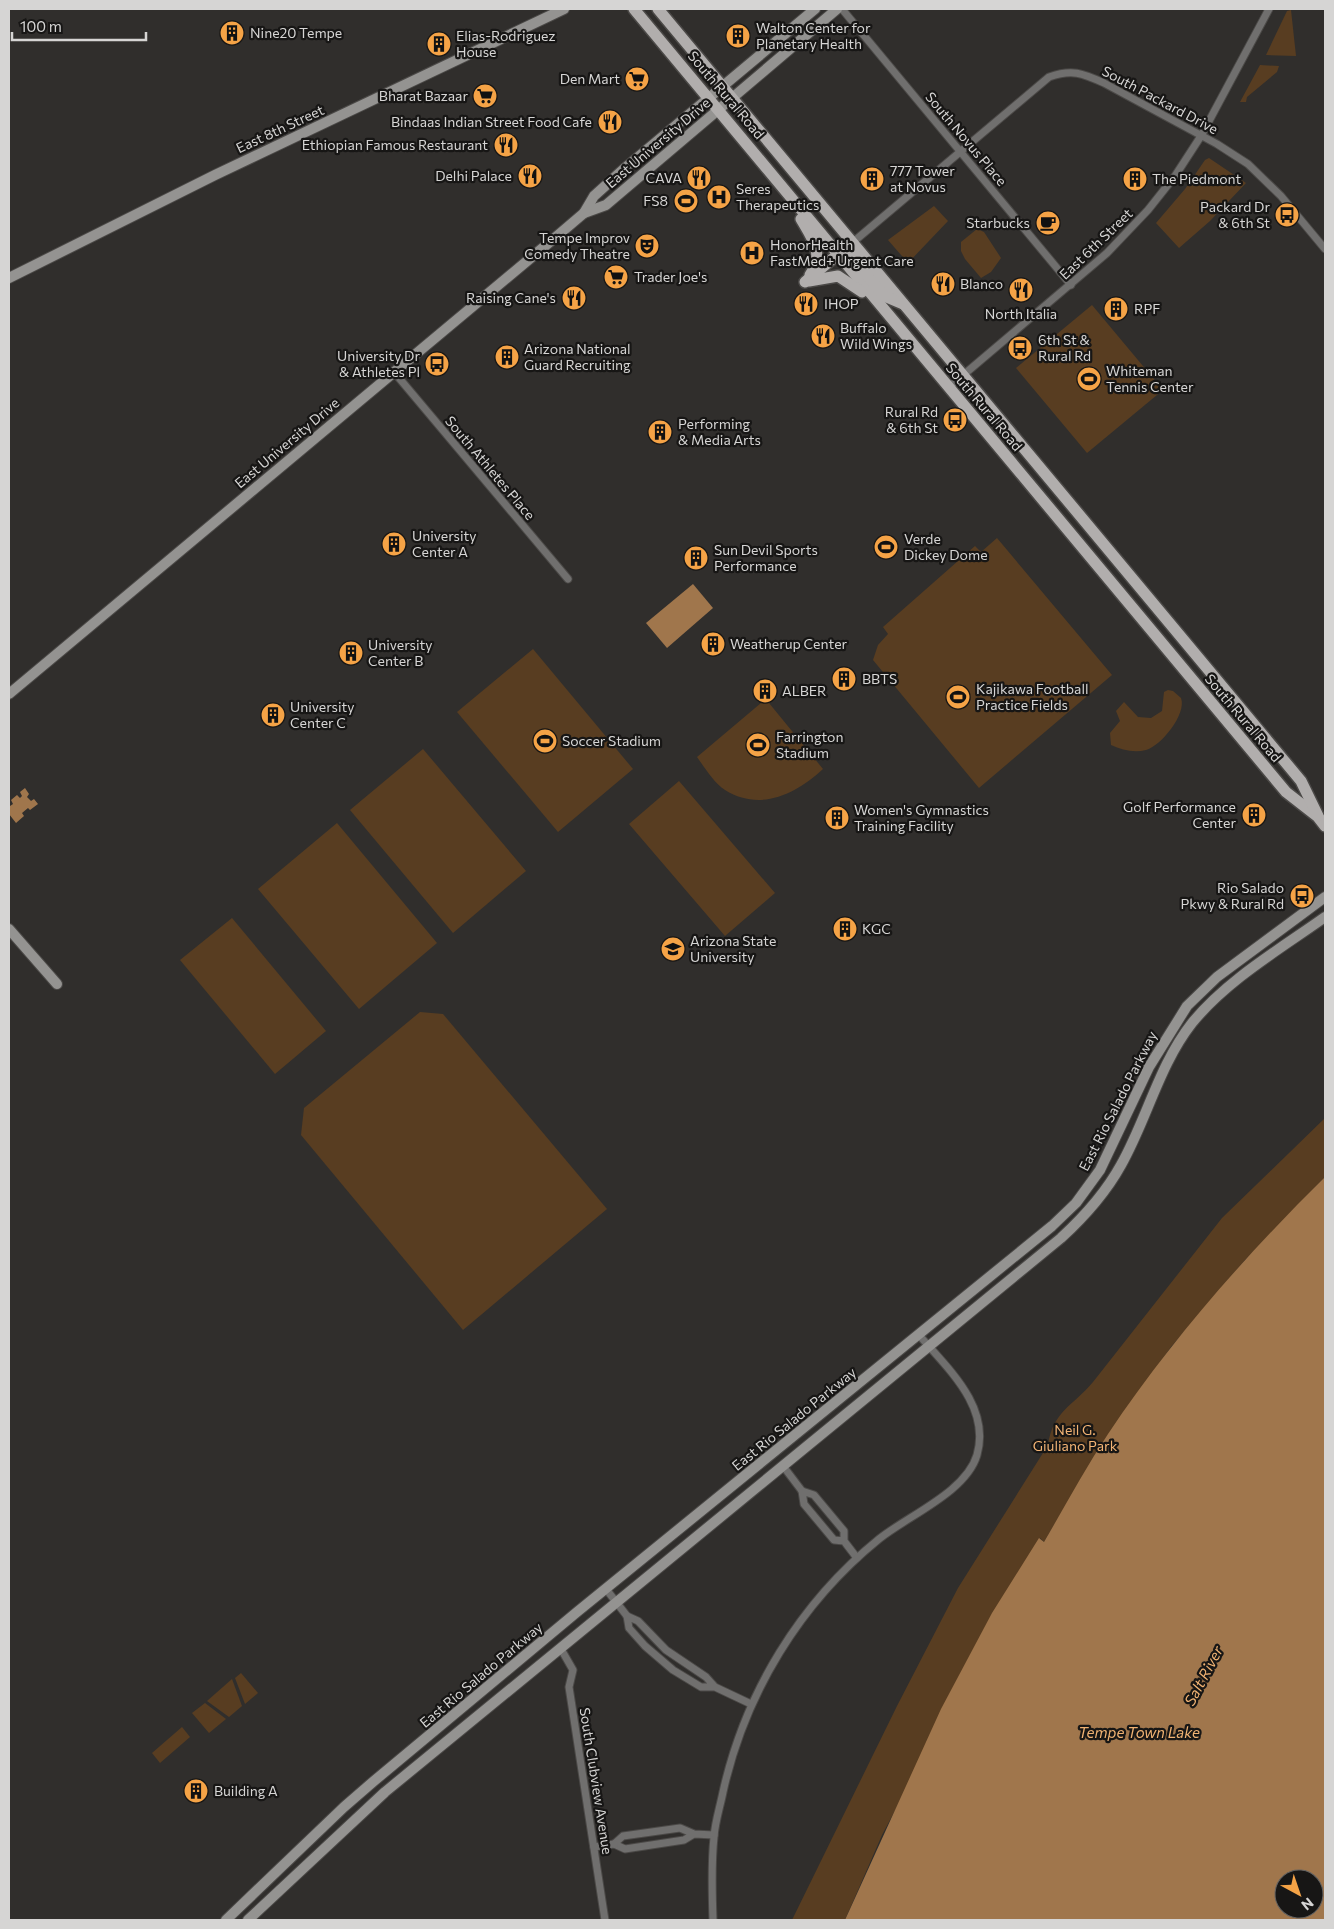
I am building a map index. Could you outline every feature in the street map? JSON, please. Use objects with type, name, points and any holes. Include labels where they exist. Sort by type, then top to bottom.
[{"type":"main road","name":"East 8th Street","points":[[9,278],[216,175],[564,9]]},
{"type":"main road","name":"South Rural Road","points":[[634,9],[1286,792],[1322,822]]},
{"type":"main road","name":"South Rural Road","points":[[658,9],[1301,781],[1322,822]]},
{"type":"main road","name":"East University Drive","points":[[9,694],[584,213],[594,196],[708,97],[815,9]]},
{"type":"main road","name":"East University Drive","points":[[584,213],[606,205],[837,9]]},
{"type":"main road","points":[[790,197],[818,252],[817,262],[805,282]]},
{"type":"main road","points":[[805,282],[838,255],[844,254],[852,257],[884,296],[905,304]]},
{"type":"main road","points":[[805,282],[825,276],[838,276],[877,303]]},
{"type":"main road","name":"East Rio Salado Parkway","points":[[226,1920],[344,1808],[606,1589],[1052,1226],[1076,1203],[1100,1170],[1149,1067],[1187,1006],[1216,977],[1325,897]]},
{"type":"main road","name":"East Rio Salado Parkway","points":[[248,1920],[354,1819],[1084,1217],[1104,1194],[1122,1164],[1169,1060],[1192,1023],[1226,990],[1325,917]]},
{"type":"main road","points":[[9,929],[57,984]]},
{"type":"street","name":"South Novus Place","points":[[842,9],[1071,285]]},
{"type":"street","name":"East 6th Street","points":[[948,388],[1107,253],[1148,210],[1175,176],[1201,136],[1269,9]]},
{"type":"street","name":"South Packard Drive","points":[[852,243],[1049,77],[1066,71],[1085,74],[1104,83],[1236,155],[1257,172],[1325,249]]},
{"type":"street","name":"South Athletes Place","points":[[394,372],[568,579]]},
{"type":"street","points":[[713,1920],[714,1835],[727,1774],[751,1704],[788,1639],[831,1584],[857,1558],[901,1523],[955,1488],[969,1471],[976,1457],[980,1430],[974,1406],[964,1390],[919,1335]]},
{"type":"street","points":[[783,1466],[802,1492],[804,1504],[834,1540],[844,1541]]},
{"type":"street","points":[[802,1492],[814,1495],[844,1531],[844,1541],[857,1558]]},
{"type":"street","points":[[606,1589],[627,1616],[638,1621],[666,1650],[706,1677],[715,1687],[751,1704]]},
{"type":"street","points":[[627,1616],[629,1628],[659,1659],[687,1680],[701,1687],[715,1687]]},
{"type":"street","name":"South Clubview Avenue","points":[[561,1649],[573,1670],[569,1687],[605,1920]]},
{"type":"street","points":[[614,1844],[623,1836],[680,1828],[694,1834],[714,1835]]},
{"type":"street","points":[[594,1847],[614,1844],[625,1849],[684,1840],[694,1834]]},
{"type":"green space","points":[[1291,10],[1296,56],[1266,55],[1287,11]]},
{"type":"green space","points":[[1260,65],[1279,66],[1277,72],[1247,97],[1246,102],[1240,102]]},
{"type":"green space","points":[[1209,158],[1246,183],[1210,221],[1179,248],[1156,223],[1185,189],[1205,160]]},
{"type":"green space","points":[[934,206],[948,221],[908,263],[888,240]]},
{"type":"green space","points":[[977,229],[984,232],[1001,258],[991,272],[981,278],[965,259],[961,251],[961,242]]},
{"type":"green space","name":"Whiteman Tennis Center","points":[[1092,305],[1163,390],[1087,453],[1016,368]]},
{"type":"green space","points":[[997,538],[1112,675],[979,788],[873,660],[878,645],[888,634],[883,627],[975,546],[981,552]]},
{"type":"green space","name":"Soccer Stadium","points":[[533,649],[633,769],[558,832],[457,712]]},
{"type":"green space","points":[[1168,690],[1173,691],[1181,698],[1182,705],[1177,720],[1159,742],[1146,750],[1137,751],[1124,750],[1111,745],[1110,733],[1120,721],[1116,711],[1124,702],[1138,717],[1151,718],[1162,711],[1164,692]]},
{"type":"green space","name":"Farrington Stadium","points":[[761,703],[769,703],[823,769],[801,786],[789,792],[764,800],[751,800],[721,787],[697,757]]},
{"type":"green space","points":[[423,749],[526,871],[453,933],[350,810]]},
{"type":"green space","points":[[679,781],[775,893],[725,936],[629,824]]},
{"type":"green space","points":[[337,823],[437,943],[359,1009],[258,889]]},
{"type":"green space","points":[[232,918],[326,1031],[275,1074],[180,960]]},
{"type":"green space","points":[[420,1012],[443,1014],[607,1209],[463,1330],[301,1135],[304,1108]]},
{"type":"green space","name":"Neil G. Giuliano Park","points":[[1325,1118],[1325,1177],[1245,1260],[1171,1347],[1108,1435],[1044,1542],[1040,1538],[882,1835],[845,1920],[792,1920],[897,1706],[958,1588],[1048,1445],[1054,1424],[1059,1416],[1093,1382],[1222,1218]]},
{"type":"green space","points":[[241,1673],[258,1693],[245,1704],[235,1678]]},
{"type":"green space","points":[[232,1679],[242,1706],[229,1717],[207,1701]]},
{"type":"green space","points":[[205,1703],[226,1719],[209,1733],[192,1713]]},
{"type":"green space","points":[[182,1727],[190,1737],[160,1763],[152,1753]]},
{"type":"water","points":[[693,584],[713,608],[667,648],[646,623]]},
{"type":"water","points":[[25,788],[29,794],[27,797],[31,801],[34,799],[38,804],[22,813],[24,816],[16,823],[9,814],[9,805],[13,804],[11,800],[17,795],[20,798],[22,796],[20,792]]},
{"type":"water","name":"Tempe Town Lake","points":[[1325,1177],[1325,1920],[845,1920],[941,1709],[992,1613],[1039,1538],[1044,1542],[1083,1474],[1132,1399],[1210,1300],[1266,1237]]},
{"type":"place","name":"Nine20 Tempe","points":[[232,33]]},
{"type":"place","name":"Walton Center for Planetary Health","points":[[738,36]]},
{"type":"place","name":"Elias-Rodriguez House","points":[[439,44]]},
{"type":"place","name":"Den Mart","points":[[637,79]]},
{"type":"place","name":"Bharat Bazaar","points":[[485,96]]},
{"type":"place","name":"Bindaas Indian Street Food Cafe","points":[[610,122]]},
{"type":"place","name":"Ethiopian Famous Restaurant","points":[[506,145]]},
{"type":"place","name":"Delhi Palace","points":[[530,176]]},
{"type":"place","name":"CAVA","points":[[699,178]]},
{"type":"place","name":"777 Tower at Novus","points":[[872,179]]},
{"type":"place","name":"The Piedmont","points":[[1135,179]]},
{"type":"place","name":"Seres Therapeutics","points":[[719,197]]},
{"type":"place","name":"FS8","points":[[686,201]]},
{"type":"place","name":"Packard Dr & 6th St","points":[[1287,215]]},
{"type":"place","name":"Starbucks","points":[[1048,223]]},
{"type":"place","name":"Tempe Improv Comedy Theatre","points":[[647,246]]},
{"type":"place","name":"HonorHealth FastMed+ Urgent Care","points":[[752,253]]},
{"type":"place","name":"Trader Joe's","points":[[616,277]]},
{"type":"place","name":"Blanco","points":[[943,284]]},
{"type":"place","name":"North Italia","points":[[1021,290]]},
{"type":"place","name":"Raising Cane's","points":[[574,298]]},
{"type":"place","name":"IHOP","points":[[806,304]]},
{"type":"place","name":"RPF","points":[[1116,309]]},
{"type":"place","name":"Buffalo Wild Wings","points":[[823,336]]},
{"type":"place","name":"6th St & Rural Rd","points":[[1020,348]]},
{"type":"place","name":"Arizona National Guard Recruiting","points":[[507,357]]},
{"type":"place","name":"University Dr & Athletes Pl","points":[[437,364]]},
{"type":"place","name":"Whiteman Tennis Center","points":[[1089,379]]},
{"type":"place","name":"Rural Rd & 6th St","points":[[955,420]]},
{"type":"place","name":"Performing & Media Arts","points":[[660,432]]},
{"type":"place","name":"University Center A","points":[[394,544]]},
{"type":"place","name":"Verde Dickey Dome","points":[[886,547]]},
{"type":"place","name":"Sun Devil Sports Performance","points":[[696,558]]},
{"type":"place","name":"Weatherup Center","points":[[713,644]]},
{"type":"place","name":"University Center B","points":[[351,653]]},
{"type":"place","name":"BBTS","points":[[844,679]]},
{"type":"place","name":"ALBER","points":[[765,691]]},
{"type":"place","name":"Kajikawa Football Practice Fields","points":[[958,697]]},
{"type":"place","name":"University Center C","points":[[273,715]]},
{"type":"place","name":"Soccer Stadium","points":[[545,741]]},
{"type":"place","name":"Farrington Stadium","points":[[758,745]]},
{"type":"place","name":"Golf Performance Center","points":[[1254,815]]},
{"type":"place","name":"Women's Gymnastics Training Facility","points":[[837,818]]},
{"type":"place","name":"Rio Salado Pkwy & Rural Rd","points":[[1302,896]]},
{"type":"place","name":"KGC","points":[[845,929]]},
{"type":"place","name":"Arizona State University","points":[[673,949]]},
{"type":"place","name":"Building A","points":[[196,1791]]},
{"type":"water label","name":"Salt River","points":[[1204,1676]]}]
